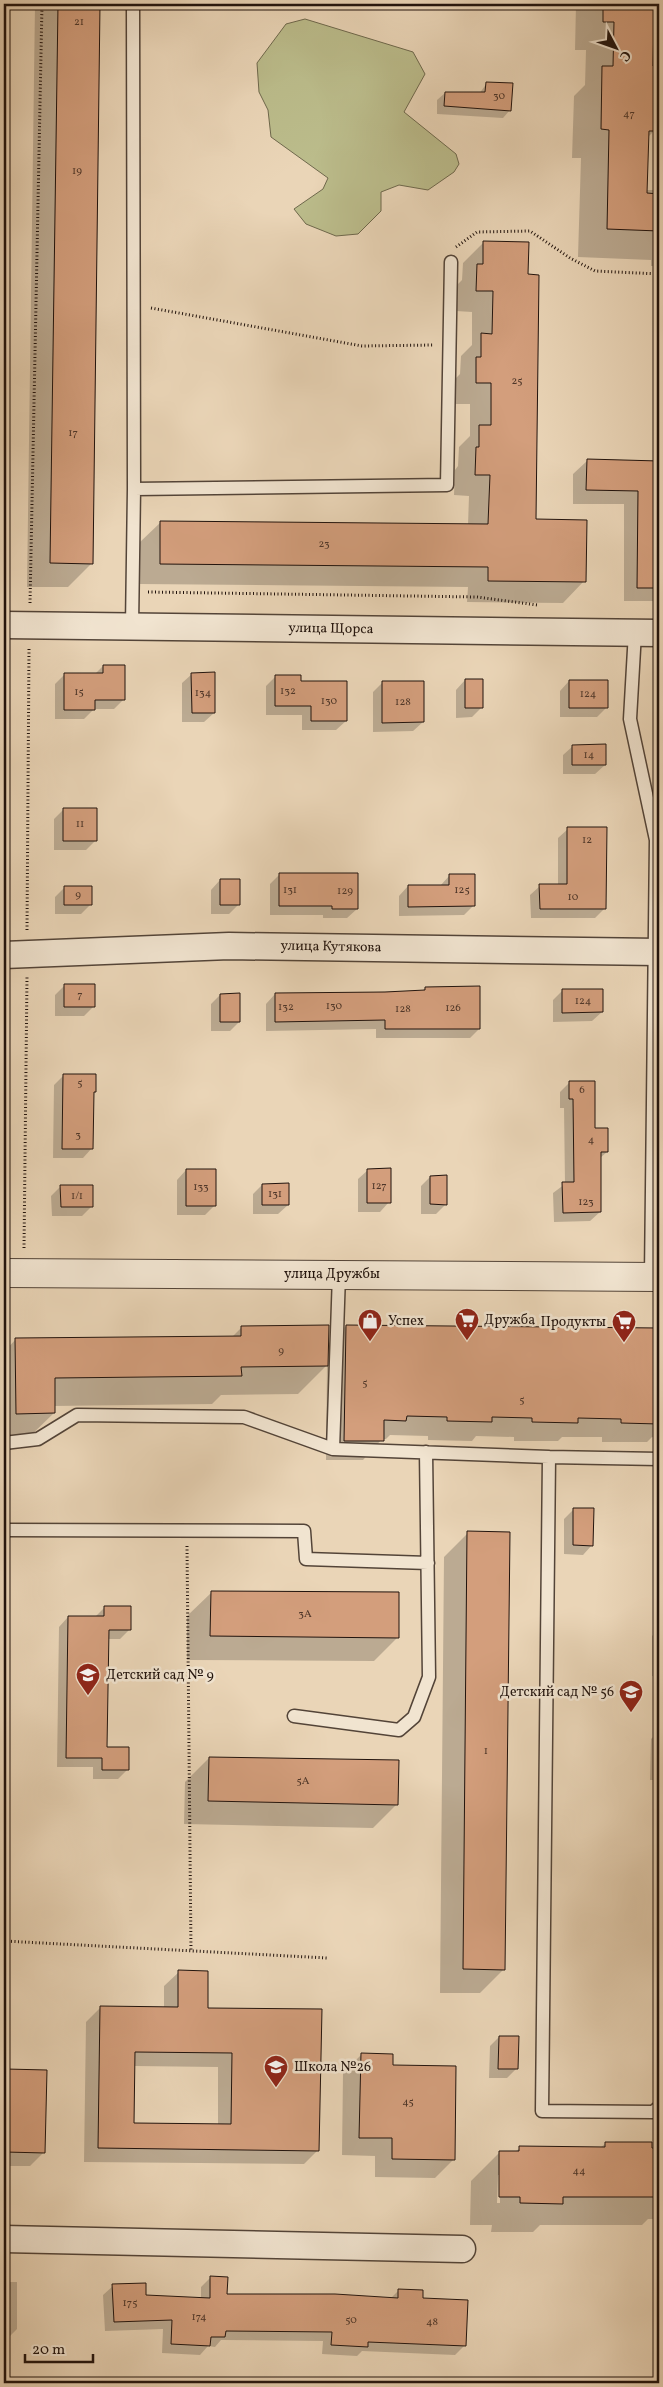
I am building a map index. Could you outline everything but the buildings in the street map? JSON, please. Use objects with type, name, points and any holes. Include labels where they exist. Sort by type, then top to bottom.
[{"type":"street","name":"улица Щорса","points":[[4,625],[647,633]]},
{"type":"street","name":"улица Кутякова","points":[[4,955],[229,946],[657,952]]},
{"type":"street","name":"улица Дружбы","points":[[4,1273],[655,1277]]},
{"type":"street","points":[[4,2239],[462,2249]]},
{"type":"lane","points":[[132,626],[134,489],[133,4]]},
{"type":"lane","points":[[134,489],[447,485],[451,262]]},
{"type":"lane","points":[[647,633],[630,719],[656,840],[655,1277]]},
{"type":"lane","points":[[333,1449],[339,1274]]},
{"type":"lane","points":[[4,1443],[38,1439],[77,1415],[244,1417],[333,1449],[659,1459]]},
{"type":"lane","points":[[294,1716],[399,1730],[414,1717],[429,1677],[426,1452]]},
{"type":"lane","points":[[549,1457],[542,2111],[654,2112],[659,2107]]},
{"type":"lane","points":[[4,1530],[304,1531],[306,1559],[428,1563]]},
{"type":"path","points":[[451,262],[456,247],[478,232],[530,231],[570,258],[594,271],[659,274]]},
{"type":"path","points":[[133,304],[362,346],[450,346]]},
{"type":"path","points":[[132,592],[477,597],[541,606]]},
{"type":"path","points":[[187,1530],[191,1951]]},
{"type":"path","points":[[4,1941],[326,1958]]},
{"type":"green space","points":[[305,19],[413,52],[425,74],[404,112],[456,154],[459,164],[454,172],[428,190],[399,185],[381,192],[381,211],[358,234],[336,236],[306,224],[294,209],[323,189],[328,178],[271,137],[268,110],[259,92],[257,63],[286,24]]},
{"type":"place","name":"Дружба","points":[[467,1341]]},
{"type":"place","name":"Успех","points":[[370,1342]]},
{"type":"place","name":"Продукты","points":[[624,1343]]},
{"type":"place","name":"Детский сад № 9","points":[[88,1696]]},
{"type":"place","name":"Детский сад № 56","points":[[631,1713]]},
{"type":"place","name":"Школа №26","points":[[276,2088]]}]
